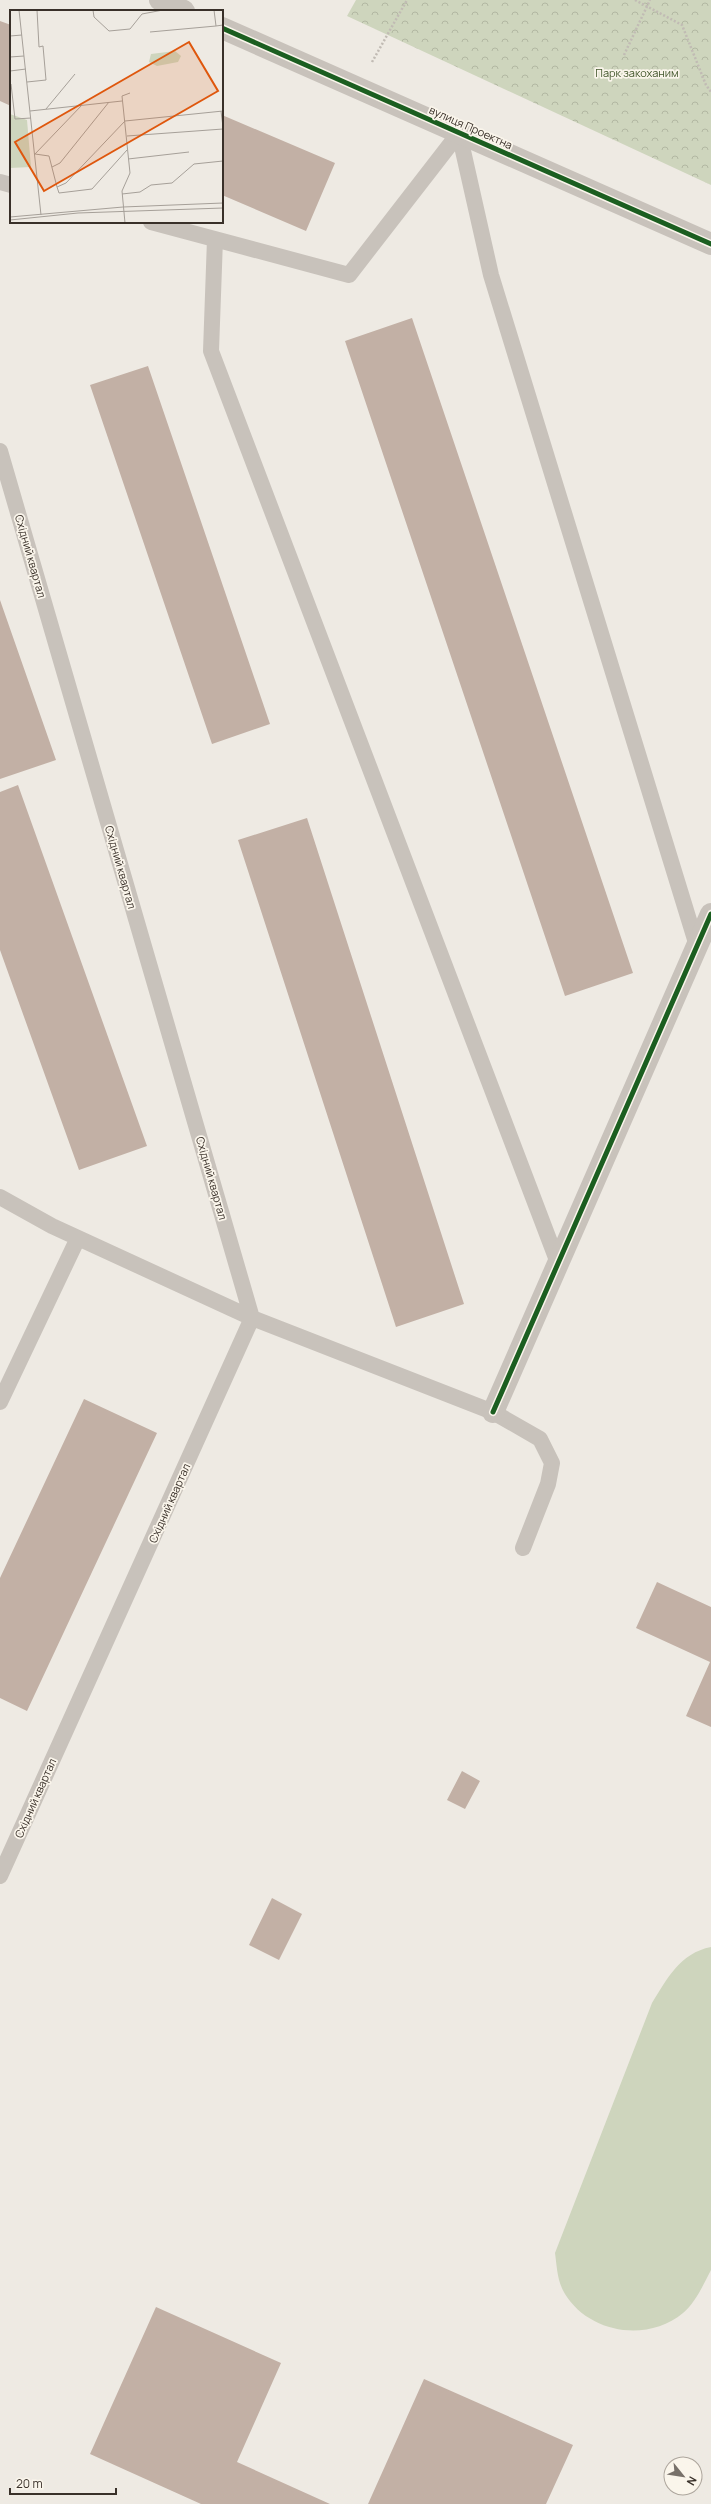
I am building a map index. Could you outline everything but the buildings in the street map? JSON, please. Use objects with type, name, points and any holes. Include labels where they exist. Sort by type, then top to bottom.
[{"type":"street","points":[[160,0],[182,10]]},
{"type":"street","name":"вулиця Проектна","points":[[223,28],[711,244]]},
{"type":"street","points":[[493,1412],[711,914]]},
{"type":"lane","points":[[155,223],[349,275],[459,133]]},
{"type":"lane","points":[[459,133],[491,275],[697,946]]},
{"type":"lane","points":[[0,182],[10,185]]},
{"type":"lane","points":[[215,239],[211,351],[558,1263]]},
{"type":"lane","name":"Східний квартал","points":[[0,451],[252,1318],[0,1876]]},
{"type":"lane","points":[[0,1197],[78,1238],[252,1318],[493,1412],[540,1439],[552,1463],[548,1484],[523,1548]]},
{"type":"lane","points":[[0,1402],[78,1238]]},
{"type":"path","points":[[358,88],[407,0]]},
{"type":"path","points":[[635,0],[682,25],[706,85],[711,92]]},
{"type":"path","points":[[624,55],[650,0]]},
{"type":"green space","name":"Парк закоханим","points":[[356,0],[711,0],[711,185],[347,16]]},
{"type":"green space","points":[[711,1947],[711,2270],[699,2293],[688,2309],[669,2322],[653,2328],[636,2330],[620,2329],[603,2325],[588,2318],[575,2307],[565,2294],[560,2284],[555,2253],[652,2003],[669,1976],[683,1961],[700,1950]]},
{"type":"cycle path","points":[[223,28],[711,244]]},
{"type":"cycle path","points":[[493,1412],[711,914]]}]
